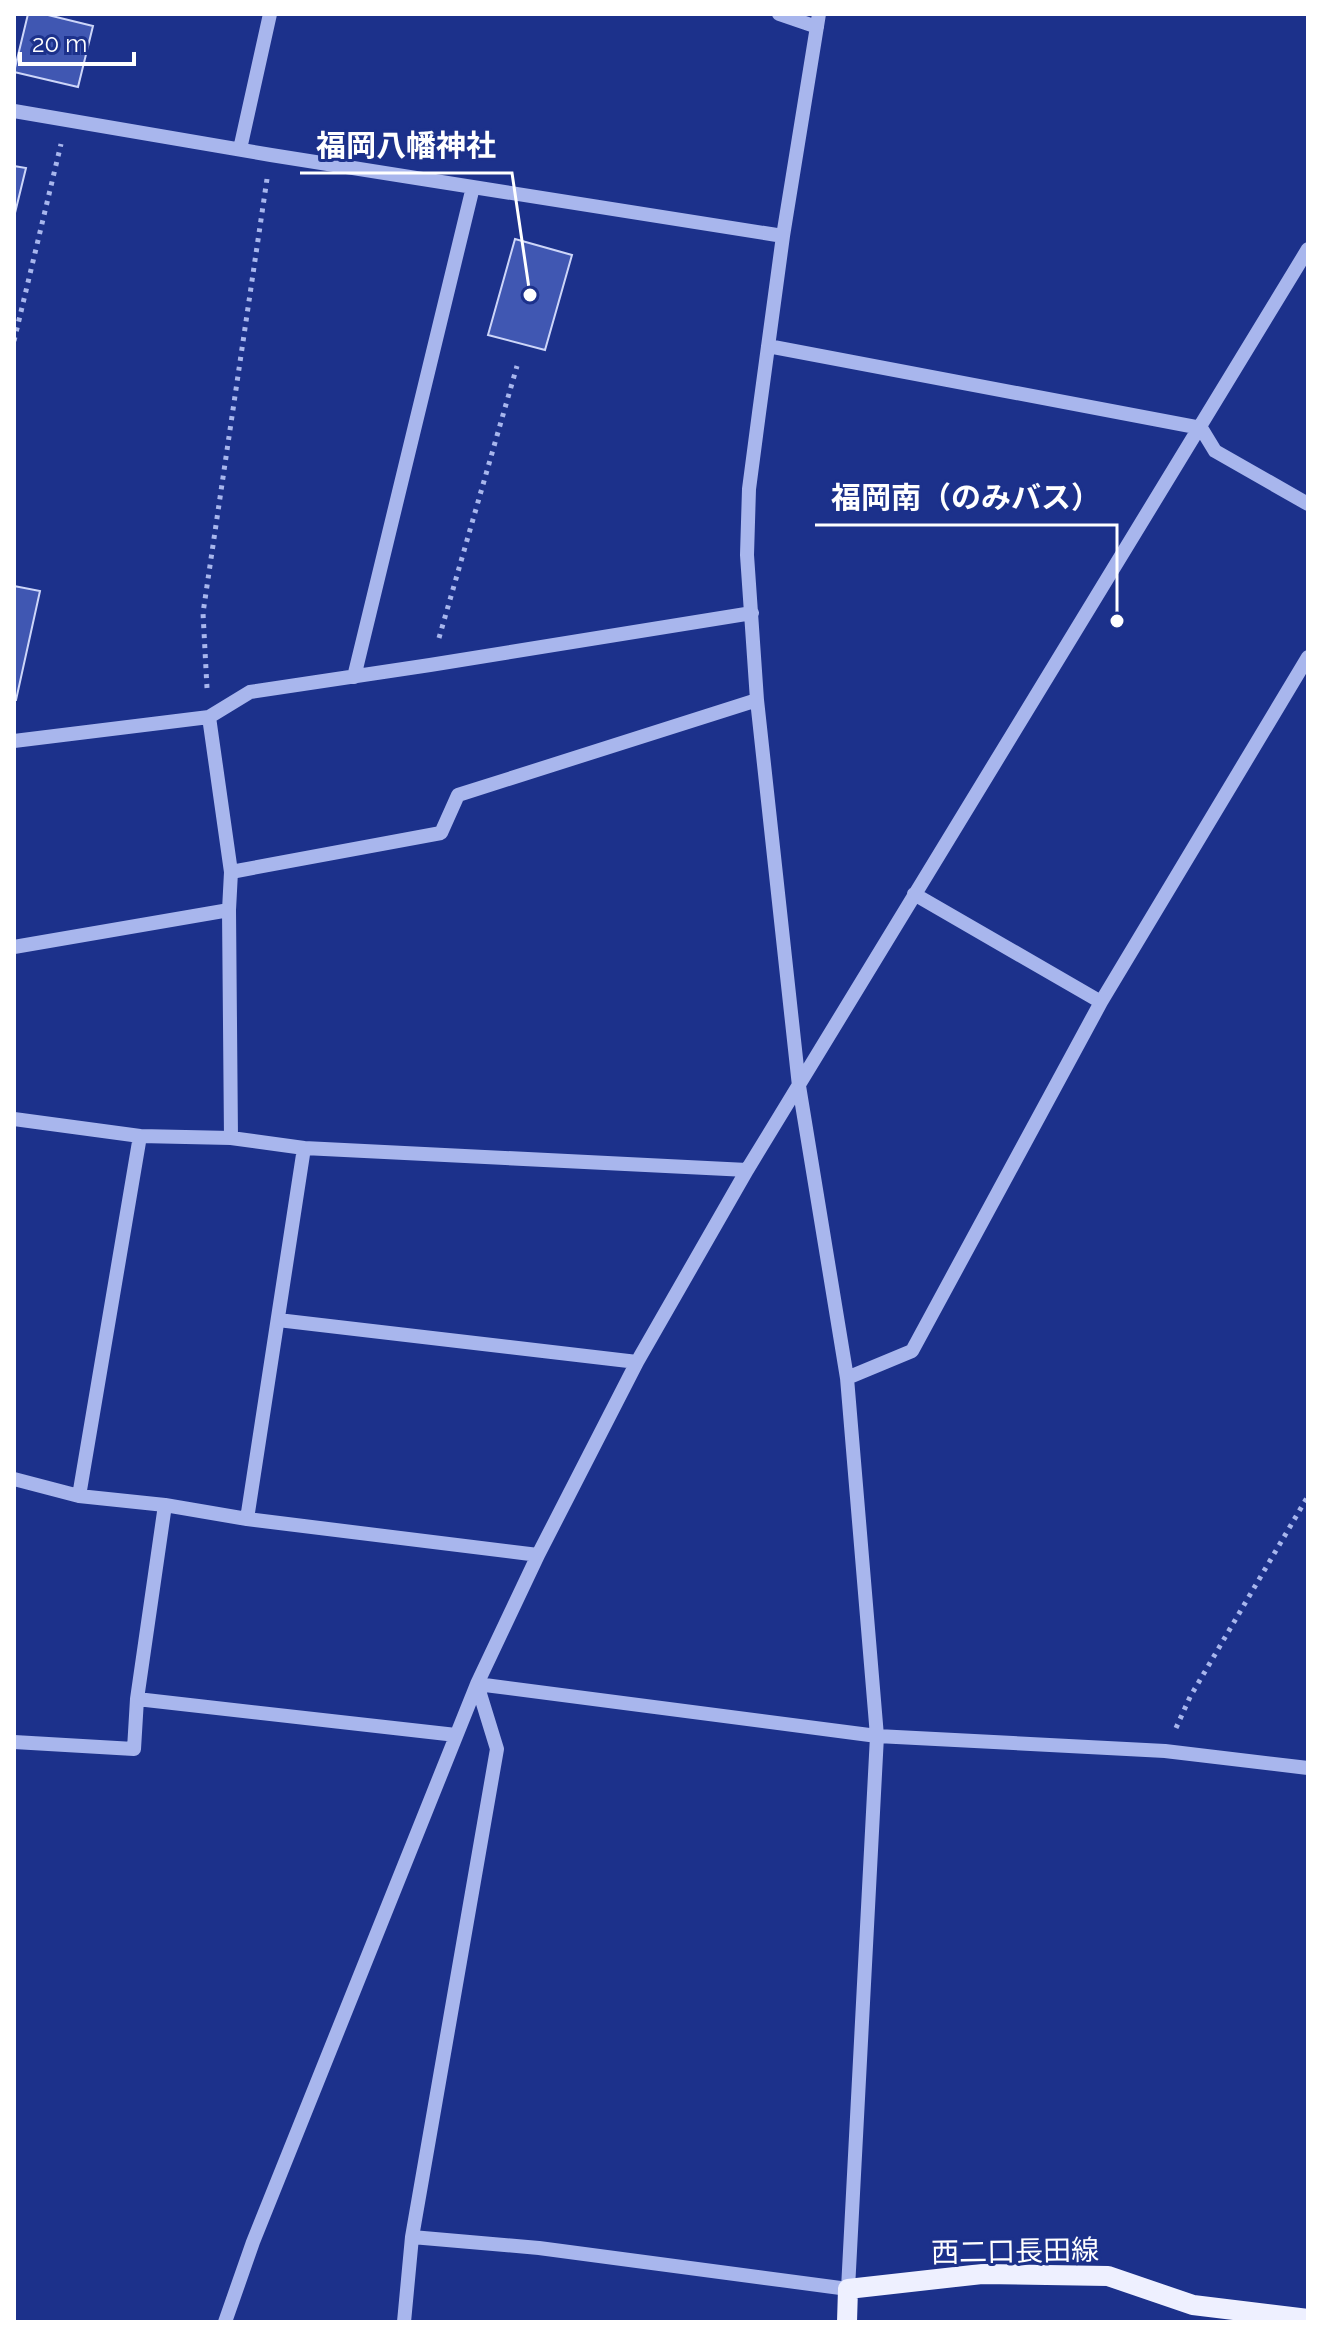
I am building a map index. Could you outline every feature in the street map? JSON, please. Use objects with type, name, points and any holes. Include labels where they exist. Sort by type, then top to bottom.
[{"type":"main road","name":"西二口長田線","points":[[848,2289],[982,2274],[1108,2276],[1193,2305],[1308,2319]]},
{"type":"main road","points":[[847,2322],[848,2289]]},
{"type":"street","points":[[240,149],[270,14]]},
{"type":"street","points":[[412,2237],[539,2248],[848,2289],[877,1736],[847,1378],[799,1086],[757,700],[747,555],[749,489],[783,236],[818,20],[779,14]]},
{"type":"street","points":[[14,111],[783,236]]},
{"type":"street","points":[[354,677],[473,187]]},
{"type":"street","points":[[225,2322],[253,2242],[477,1684],[538,1555],[637,1362],[747,1170],[1308,249]]},
{"type":"street","points":[[768,346],[1201,428],[1215,451],[1308,504]]},
{"type":"street","points":[[14,741],[209,717],[250,692],[752,613]]},
{"type":"street","points":[[847,1378],[912,1351],[1101,1002],[1308,657]]},
{"type":"street","points":[[231,872],[441,833],[458,795],[757,700]]},
{"type":"street","points":[[209,717],[231,872],[231,1138]]},
{"type":"street","points":[[914,894],[1101,1002]]},
{"type":"street","points":[[14,947],[229,910]]},
{"type":"street","points":[[14,1119],[140,1136],[231,1138],[304,1148],[747,1170]]},
{"type":"street","points":[[79,1496],[140,1136]]},
{"type":"street","points":[[247,1519],[304,1148]]},
{"type":"street","points":[[278,1320],[637,1362]]},
{"type":"street","points":[[14,1479],[79,1496],[538,1555]]},
{"type":"street","points":[[14,1742],[134,1749],[137,1699],[165,1505]]},
{"type":"street","points":[[477,1684],[877,1736],[1165,1751],[1308,1768]]},
{"type":"street","points":[[404,2322],[412,2237],[497,1749],[477,1684]]},
{"type":"street","points":[[137,1699],[456,1735]]},
{"type":"path","points":[[14,341],[67,120]]},
{"type":"path","points":[[209,717],[203,613],[271,155]]},
{"type":"path","points":[[430,665],[517,366]]},
{"type":"path","points":[[1165,1751],[1190,1697],[1308,1496]]},
{"type":"building","points":[[28,14],[44,14],[93,26],[78,87],[14,72]]},
{"type":"building","points":[[14,166],[26,168],[14,217]]},
{"type":"building","points":[[515,239],[572,255],[545,350],[488,335]]},
{"type":"building","points":[[14,586],[40,591],[16,700],[14,700]]},
{"type":"place","name":"福岡八幡神社","points":[[530,295]]},
{"type":"place","name":"福岡南（のみバス）","points":[[1117,621]]}]
